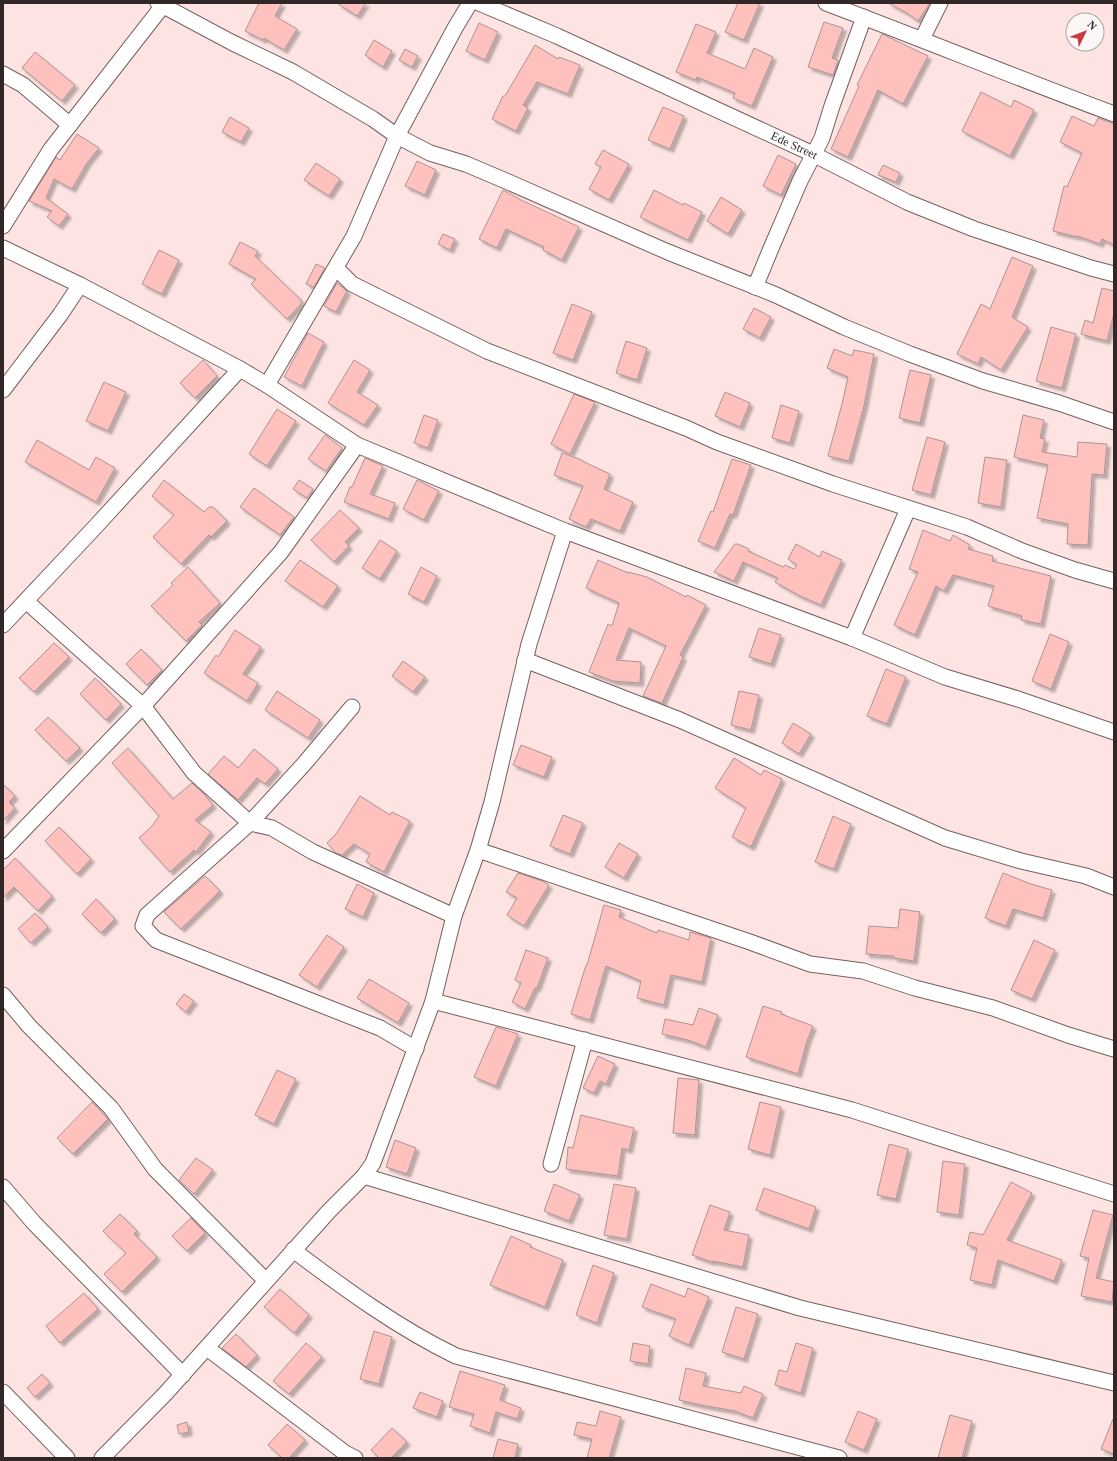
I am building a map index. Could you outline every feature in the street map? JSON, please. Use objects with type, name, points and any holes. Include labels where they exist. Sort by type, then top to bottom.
[{"type":"street","points":[[267,385],[354,236],[397,136],[470,3]]},
{"type":"street","name":"Ede Street","points":[[479,3],[564,40],[813,154],[914,205],[974,229],[1091,268],[1114,274]]},
{"type":"street","points":[[826,3],[922,39],[1021,80],[1114,114]]},
{"type":"street","points":[[922,39],[940,3]]},
{"type":"street","points":[[3,226],[51,148],[162,4],[231,42],[293,72],[373,119],[397,136],[430,152],[466,164],[577,211],[668,252],[917,357],[983,381],[1058,403],[1114,422]]},
{"type":"street","points":[[756,288],[772,246],[813,154],[822,138],[864,17]]},
{"type":"street","points":[[3,74],[22,85],[70,125]]},
{"type":"street","points":[[3,248],[80,285],[240,369],[267,385],[357,445],[565,531],[852,638],[945,677],[1018,699],[1114,732]]},
{"type":"street","points":[[336,268],[352,284],[487,351],[686,428],[717,442],[833,484],[967,527],[1022,551],[1075,570],[1114,581]]},
{"type":"street","points":[[3,390],[60,315],[80,285]]},
{"type":"street","points":[[3,625],[26,602],[240,369]]},
{"type":"street","points":[[3,852],[143,706],[281,552],[357,445]]},
{"type":"street","points":[[852,638],[908,509]]},
{"type":"street","points":[[102,1458],[207,1348],[293,1250],[364,1176],[373,1163],[433,1001],[454,916],[478,850],[492,802],[529,644],[565,531]]},
{"type":"street","points":[[26,602],[143,706],[194,773],[250,823],[272,828],[313,852],[454,916]]},
{"type":"street","points":[[526,660],[680,720],[945,838],[1021,861],[1086,876],[1114,887]]},
{"type":"street","points":[[352,707],[304,764],[250,823],[147,915],[143,926],[156,940],[380,1028],[416,1049]]},
{"type":"street","points":[[478,850],[750,942],[810,964],[863,971],[915,988],[992,1008],[1068,1035],[1114,1049]]},
{"type":"street","points":[[3,995],[29,1026],[111,1108],[155,1169],[266,1281]]},
{"type":"street","points":[[433,1001],[852,1110],[1114,1194]]},
{"type":"street","points":[[551,1164],[585,1040]]},
{"type":"street","points":[[364,1176],[800,1308],[1114,1383]]},
{"type":"street","points":[[3,1187],[34,1223],[182,1375]]},
{"type":"street","points":[[293,1250],[343,1288],[430,1343],[456,1356],[839,1458]]},
{"type":"street","points":[[207,1348],[345,1453],[355,1458]]},
{"type":"street","points":[[3,1392],[67,1458]]},
{"type":"building","points":[[259,3],[282,3],[275,16],[297,29],[284,50],[264,38],[263,40],[245,31]]},
{"type":"building","points":[[337,3],[366,3],[357,16]]},
{"type":"building","points":[[738,3],[760,3],[744,40],[725,32]]},
{"type":"building","points":[[888,3],[930,3],[918,21],[907,13]]},
{"type":"building","points":[[824,22],[843,28],[832,58],[838,60],[833,75],[808,67]]},
{"type":"building","points":[[479,23],[498,32],[485,60],[466,51]]},
{"type":"building","points":[[696,24],[716,32],[707,53],[745,69],[754,48],[773,57],[752,106],[733,98],[735,93],[697,77],[696,80],[676,72]]},
{"type":"building","points":[[882,34],[928,56],[903,104],[878,90],[848,157],[831,149],[859,86],[857,85]]},
{"type":"building","points":[[374,40],[392,51],[383,67],[365,55]]},
{"type":"building","points":[[535,45],[558,59],[559,57],[580,65],[568,94],[537,82],[523,105],[528,108],[516,131],[492,119],[503,96],[505,96]]},
{"type":"building","points":[[405,49],[418,56],[412,67],[399,60]]},
{"type":"building","points":[[35,52],[75,85],[62,101],[22,68]]},
{"type":"building","points":[[981,92],[1011,107],[1014,100],[1034,110],[1010,156],[962,131]]},
{"type":"building","points":[[663,107],[684,116],[670,149],[648,140]]},
{"type":"building","points":[[1072,116],[1094,126],[1098,118],[1114,124],[1114,245],[1102,239],[1100,244],[1078,236],[1053,231],[1064,186],[1067,187],[1082,153],[1060,142]]},
{"type":"building","points":[[230,117],[249,128],[241,142],[222,132]]},
{"type":"building","points":[[77,134],[99,148],[87,163],[72,189],[54,179],[46,198],[68,214],[59,226],[47,217],[52,211],[29,201],[56,157],[60,160]]},
{"type":"building","points":[[603,150],[629,164],[609,200],[589,189],[601,167],[595,164]]},
{"type":"building","points":[[778,155],[796,164],[781,195],[763,186]]},
{"type":"building","points":[[417,161],[436,170],[425,195],[405,186]]},
{"type":"building","points":[[316,163],[340,179],[329,196],[304,180]]},
{"type":"building","points":[[883,165],[900,173],[896,182],[878,175]]},
{"type":"building","points":[[503,190],[579,227],[562,260],[543,250],[544,247],[506,229],[497,248],[479,239]]},
{"type":"building","points":[[654,190],[683,205],[684,203],[702,212],[688,240],[640,217]]},
{"type":"building","points":[[721,197],[742,210],[728,234],[707,221]]},
{"type":"building","points":[[443,234],[455,239],[450,250],[438,244]]},
{"type":"building","points":[[240,242],[258,251],[255,256],[301,300],[301,304],[287,319],[251,284],[256,279],[229,264]]},
{"type":"building","points":[[159,250],[179,260],[162,294],[142,284]]},
{"type":"building","points":[[1012,257],[1033,266],[1012,317],[1028,327],[1001,370],[981,357],[978,364],[957,354],[981,304],[990,309]]},
{"type":"building","points":[[316,264],[325,268],[314,287],[306,284]]},
{"type":"building","points":[[337,283],[347,291],[336,312],[324,306]]},
{"type":"building","points":[[1102,288],[1114,291],[1114,313],[1107,341],[1081,334],[1085,320],[1093,323]]},
{"type":"building","points":[[572,304],[592,312],[573,360],[553,353]]},
{"type":"building","points":[[754,308],[771,317],[760,338],[743,329]]},
{"type":"building","points":[[1051,327],[1076,334],[1062,388],[1036,381]]},
{"type":"building","points":[[308,333],[324,342],[302,386],[284,377]]},
{"type":"building","points":[[626,341],[647,348],[637,380],[616,373]]},
{"type":"building","points":[[834,349],[852,356],[854,350],[874,354],[864,406],[849,461],[828,456],[848,377],[827,368]]},
{"type":"building","points":[[203,360],[217,376],[195,398],[180,383]]},
{"type":"building","points":[[354,360],[370,370],[357,392],[378,405],[364,425],[328,403]]},
{"type":"building","points":[[910,370],[931,375],[920,423],[899,418]]},
{"type":"building","points":[[104,382],[126,392],[108,431],[86,421]]},
{"type":"building","points":[[725,392],[750,403],[740,427],[715,416]]},
{"type":"building","points":[[574,394],[595,402],[570,454],[551,444]]},
{"type":"building","points":[[781,405],[799,411],[790,443],[772,438]]},
{"type":"building","points":[[277,409],[296,421],[267,466],[249,454]]},
{"type":"building","points":[[424,415],[438,420],[428,448],[414,443]]},
{"type":"building","points":[[1023,415],[1044,420],[1040,438],[1045,439],[1042,452],[1077,457],[1078,442],[1107,444],[1104,475],[1092,474],[1088,545],[1067,544],[1068,524],[1037,518],[1048,465],[1014,457]]},
{"type":"building","points":[[325,435],[342,448],[326,471],[308,459]]},
{"type":"building","points":[[927,437],[945,442],[931,495],[912,490]]},
{"type":"building","points":[[37,440],[89,470],[96,457],[115,468],[96,502],[25,462]]},
{"type":"building","points":[[562,453],[582,460],[610,474],[604,489],[633,502],[620,531],[591,519],[586,527],[569,519],[583,486],[554,475]]},
{"type":"building","points":[[985,457],[1007,460],[1001,507],[978,503]]},
{"type":"building","points":[[365,458],[383,466],[370,494],[395,503],[389,519],[344,502]]},
{"type":"building","points":[[732,459],[751,465],[733,515],[730,514],[715,548],[698,541],[711,511],[713,512]]},
{"type":"building","points":[[164,480],[204,512],[209,507],[213,507],[227,521],[211,537],[209,535],[181,564],[153,537],[174,515],[152,496]]},
{"type":"building","points":[[299,480],[313,489],[307,498],[293,489]]},
{"type":"building","points":[[417,480],[439,491],[424,520],[403,509]]},
{"type":"building","points":[[254,488],[294,517],[280,535],[240,507]]},
{"type":"building","points":[[340,510],[359,528],[345,542],[349,546],[334,562],[311,540]]},
{"type":"building","points":[[923,530],[950,541],[953,535],[970,545],[968,549],[993,556],[992,561],[1051,576],[1041,624],[1021,620],[1022,616],[988,606],[994,586],[953,575],[944,591],[936,586],[915,635],[894,625],[918,572],[909,569]]},
{"type":"building","points":[[380,540],[397,551],[380,579],[362,568]]},
{"type":"building","points":[[735,544],[749,549],[748,551],[783,567],[785,565],[794,569],[797,565],[788,559],[796,544],[820,557],[822,551],[842,560],[821,605],[800,596],[775,582],[778,578],[743,562],[734,581],[714,572]]},
{"type":"building","points":[[300,560],[338,586],[323,607],[285,581]]},
{"type":"building","points":[[598,560],[628,573],[647,577],[686,597],[687,595],[706,605],[680,655],[683,657],[662,703],[643,696],[666,646],[629,628],[616,660],[641,662],[640,683],[613,681],[589,672],[608,624],[612,626],[619,603],[586,588]]},
{"type":"building","points":[[188,567],[220,603],[199,622],[202,625],[186,641],[151,606],[173,585],[171,583]]},
{"type":"building","points":[[421,567],[437,576],[424,602],[408,594]]},
{"type":"building","points":[[759,628],[781,635],[771,664],[749,657]]},
{"type":"building","points":[[235,630],[261,647],[243,674],[258,683],[247,701],[204,673],[216,655],[218,657]]},
{"type":"building","points":[[1050,634],[1069,642],[1051,689],[1032,681]]},
{"type":"building","points":[[54,643],[69,657],[34,692],[19,678]]},
{"type":"building","points":[[141,649],[162,670],[147,685],[126,664]]},
{"type":"building","points":[[403,661],[425,677],[413,692],[392,676]]},
{"type":"building","points":[[886,669],[906,677],[887,724],[867,716]]},
{"type":"building","points":[[95,678],[121,704],[106,720],[80,694]]},
{"type":"building","points":[[277,691],[320,720],[308,738],[265,710]]},
{"type":"building","points":[[739,691],[759,695],[751,730],[731,725]]},
{"type":"building","points":[[48,717],[80,748],[66,761],[35,730]]},
{"type":"building","points":[[793,723],[811,734],[799,754],[782,743]]},
{"type":"building","points":[[521,745],[552,757],[544,777],[513,765]]},
{"type":"building","points":[[128,748],[173,799],[192,783],[213,805],[195,820],[211,832],[196,852],[194,850],[170,872],[139,838],[152,826],[159,816],[112,763]]},
{"type":"building","points":[[254,749],[278,769],[265,784],[257,778],[238,800],[208,774],[224,756],[238,768]]},
{"type":"building","points":[[734,758],[761,775],[764,770],[782,779],[751,847],[732,837],[746,808],[715,788]]},
{"type":"building","points":[[3,784],[15,796],[9,802],[15,808],[3,821]]},
{"type":"building","points":[[360,796],[390,815],[392,812],[410,821],[384,872],[366,862],[370,854],[354,844],[342,855],[336,853],[327,843],[336,834]]},
{"type":"building","points":[[563,815],[583,823],[570,854],[550,846]]},
{"type":"building","points":[[833,816],[851,824],[834,869],[815,862]]},
{"type":"building","points":[[59,827],[91,859],[77,874],[45,841]]},
{"type":"building","points":[[619,843],[638,854],[624,878],[605,867]]},
{"type":"building","points":[[15,858],[52,896],[38,911],[14,887],[3,898],[3,870]]},
{"type":"building","points":[[518,873],[542,881],[549,885],[524,926],[507,915],[517,898],[506,892]]},
{"type":"building","points":[[1003,873],[1031,884],[1052,890],[1043,918],[1013,909],[1006,926],[985,918]]},
{"type":"building","points":[[205,876],[220,891],[181,929],[164,912]]},
{"type":"building","points":[[357,884],[374,893],[363,917],[345,909]]},
{"type":"building","points":[[96,899],[115,919],[101,933],[82,914]]},
{"type":"building","points":[[604,905],[621,910],[619,917],[657,933],[658,930],[689,940],[690,932],[711,938],[702,982],[671,975],[664,1005],[637,998],[641,981],[606,966],[590,1020],[571,1014]]},
{"type":"building","points":[[900,909],[920,912],[914,961],[894,958],[894,956],[866,954],[869,926],[898,928]]},
{"type":"building","points":[[35,913],[48,927],[31,943],[18,929]]},
{"type":"building","points":[[327,935],[344,947],[317,987],[299,975]]},
{"type":"building","points":[[1034,940],[1055,950],[1032,999],[1011,990]]},
{"type":"building","points":[[526,950],[548,958],[537,988],[535,988],[525,1009],[512,1002],[521,983],[515,980]]},
{"type":"building","points":[[369,979],[409,1003],[398,1023],[357,998]]},
{"type":"building","points":[[184,994],[194,1001],[186,1012],[176,1004]]},
{"type":"building","points":[[763,1006],[782,1012],[781,1014],[813,1026],[807,1041],[798,1074],[746,1057]]},
{"type":"building","points":[[699,1008],[718,1015],[706,1047],[688,1040],[662,1034],[665,1019],[693,1025]]},
{"type":"building","points":[[496,1027],[518,1034],[496,1086],[474,1077]]},
{"type":"building","points":[[598,1056],[615,1064],[606,1084],[600,1081],[594,1093],[583,1088]]},
{"type":"building","points":[[277,1070],[296,1079],[274,1124],[255,1115]]},
{"type":"building","points":[[678,1078],[699,1080],[695,1135],[673,1133]]},
{"type":"building","points":[[92,1102],[108,1119],[73,1154],[57,1138]]},
{"type":"building","points":[[760,1102],[781,1107],[770,1155],[748,1149]]},
{"type":"building","points":[[581,1115],[634,1128],[629,1150],[622,1148],[618,1176],[566,1169],[568,1147],[573,1148]]},
{"type":"building","points":[[395,1140],[416,1148],[407,1174],[386,1167]]},
{"type":"building","points":[[889,1144],[908,1149],[896,1199],[877,1195]]},
{"type":"building","points":[[196,1158],[213,1170],[194,1194],[179,1180]]},
{"type":"building","points":[[943,1161],[965,1164],[959,1215],[937,1212]]},
{"type":"building","points":[[1011,1182],[1032,1193],[1007,1240],[1062,1260],[1054,1281],[998,1260],[992,1285],[970,1280],[977,1248],[967,1245],[970,1232],[983,1235]]},
{"type":"building","points":[[554,1184],[580,1195],[569,1221],[544,1211]]},
{"type":"building","points":[[614,1184],[636,1188],[627,1239],[604,1235]]},
{"type":"building","points":[[764,1188],[816,1207],[809,1229],[756,1210]]},
{"type":"building","points":[[710,1205],[730,1212],[724,1230],[749,1235],[743,1267],[712,1262],[692,1255]]},
{"type":"building","points":[[1093,1210],[1113,1215],[1096,1278],[1114,1282],[1112,1302],[1081,1296],[1089,1258],[1080,1256]]},
{"type":"building","points":[[120,1214],[137,1231],[134,1234],[157,1257],[122,1292],[104,1274],[126,1253],[103,1231]]},
{"type":"building","points":[[191,1218],[205,1233],[187,1251],[172,1236]]},
{"type":"building","points":[[511,1236],[531,1245],[530,1247],[563,1260],[545,1307],[490,1285]]},
{"type":"building","points":[[593,1265],[614,1273],[597,1323],[576,1315]]},
{"type":"building","points":[[651,1284],[685,1297],[688,1288],[709,1297],[689,1345],[669,1336],[676,1319],[642,1307]]},
{"type":"building","points":[[280,1289],[309,1315],[294,1333],[264,1307]]},
{"type":"building","points":[[84,1293],[98,1309],[60,1343],[46,1326]]},
{"type":"building","points":[[736,1307],[758,1314],[744,1359],[722,1352]]},
{"type":"building","points":[[374,1331],[392,1337],[379,1384],[360,1379]]},
{"type":"building","points":[[236,1334],[257,1355],[246,1367],[222,1348]]},
{"type":"building","points":[[306,1343],[322,1357],[289,1394],[273,1381]]},
{"type":"building","points":[[633,1343],[650,1346],[648,1364],[630,1361]]},
{"type":"building","points":[[796,1343],[813,1348],[801,1393],[775,1385],[779,1370],[787,1372]]},
{"type":"building","points":[[686,1368],[706,1373],[703,1386],[741,1393],[744,1386],[763,1394],[753,1418],[735,1411],[679,1400]]},
{"type":"building","points":[[460,1371],[505,1385],[500,1400],[521,1408],[517,1419],[496,1412],[490,1433],[470,1426],[474,1414],[449,1407]]},
{"type":"building","points":[[42,1374],[50,1383],[35,1397],[27,1388]]},
{"type":"building","points":[[420,1392],[443,1401],[437,1417],[413,1408]]},
{"type":"building","points":[[600,1411],[621,1417],[609,1458],[587,1458],[592,1439],[574,1435],[577,1422],[596,1426]]},
{"type":"building","points":[[858,1411],[877,1419],[864,1450],[845,1442]]},
{"type":"building","points":[[950,1415],[972,1421],[962,1458],[938,1458]]},
{"type":"building","points":[[1114,1419],[1114,1454],[1101,1449]]},
{"type":"building","points":[[187,1422],[189,1432],[179,1434],[177,1425]]},
{"type":"building","points":[[287,1424],[305,1440],[289,1458],[282,1458],[268,1445]]},
{"type":"building","points":[[392,1428],[407,1442],[391,1458],[379,1458],[371,1450]]},
{"type":"building","points":[[498,1439],[518,1444],[515,1458],[493,1458]]}]
